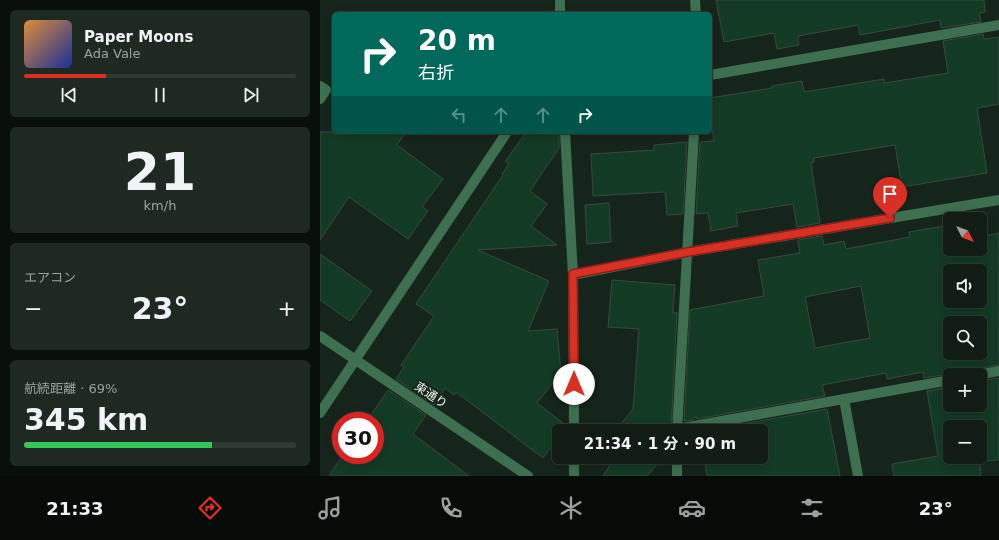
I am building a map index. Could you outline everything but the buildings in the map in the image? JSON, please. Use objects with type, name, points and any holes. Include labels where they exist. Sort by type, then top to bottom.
[{"type":"street","points":[[560,0],[560,12]]},
{"type":"street","points":[[695,0],[696,12]]},
{"type":"street","points":[[712,75],[999,25]]},
{"type":"street","points":[[320,86],[326,90],[320,99]]},
{"type":"street","points":[[320,413],[506,134]]},
{"type":"street","points":[[565,134],[573,274],[574,424]]},
{"type":"street","points":[[677,424],[694,134]]},
{"type":"street","points":[[573,274],[688,252],[999,200]]},
{"type":"street","name":"東通り","points":[[320,336],[528,476]]},
{"type":"street","points":[[987,373],[999,371]]},
{"type":"street","points":[[709,424],[943,381]]},
{"type":"street","points":[[844,399],[858,476]]},
{"type":"street","points":[[574,464],[574,476]]},
{"type":"street","points":[[677,464],[677,476]]},
{"type":"route","points":[[574,384],[573,274],[688,252],[890,218]]}]
